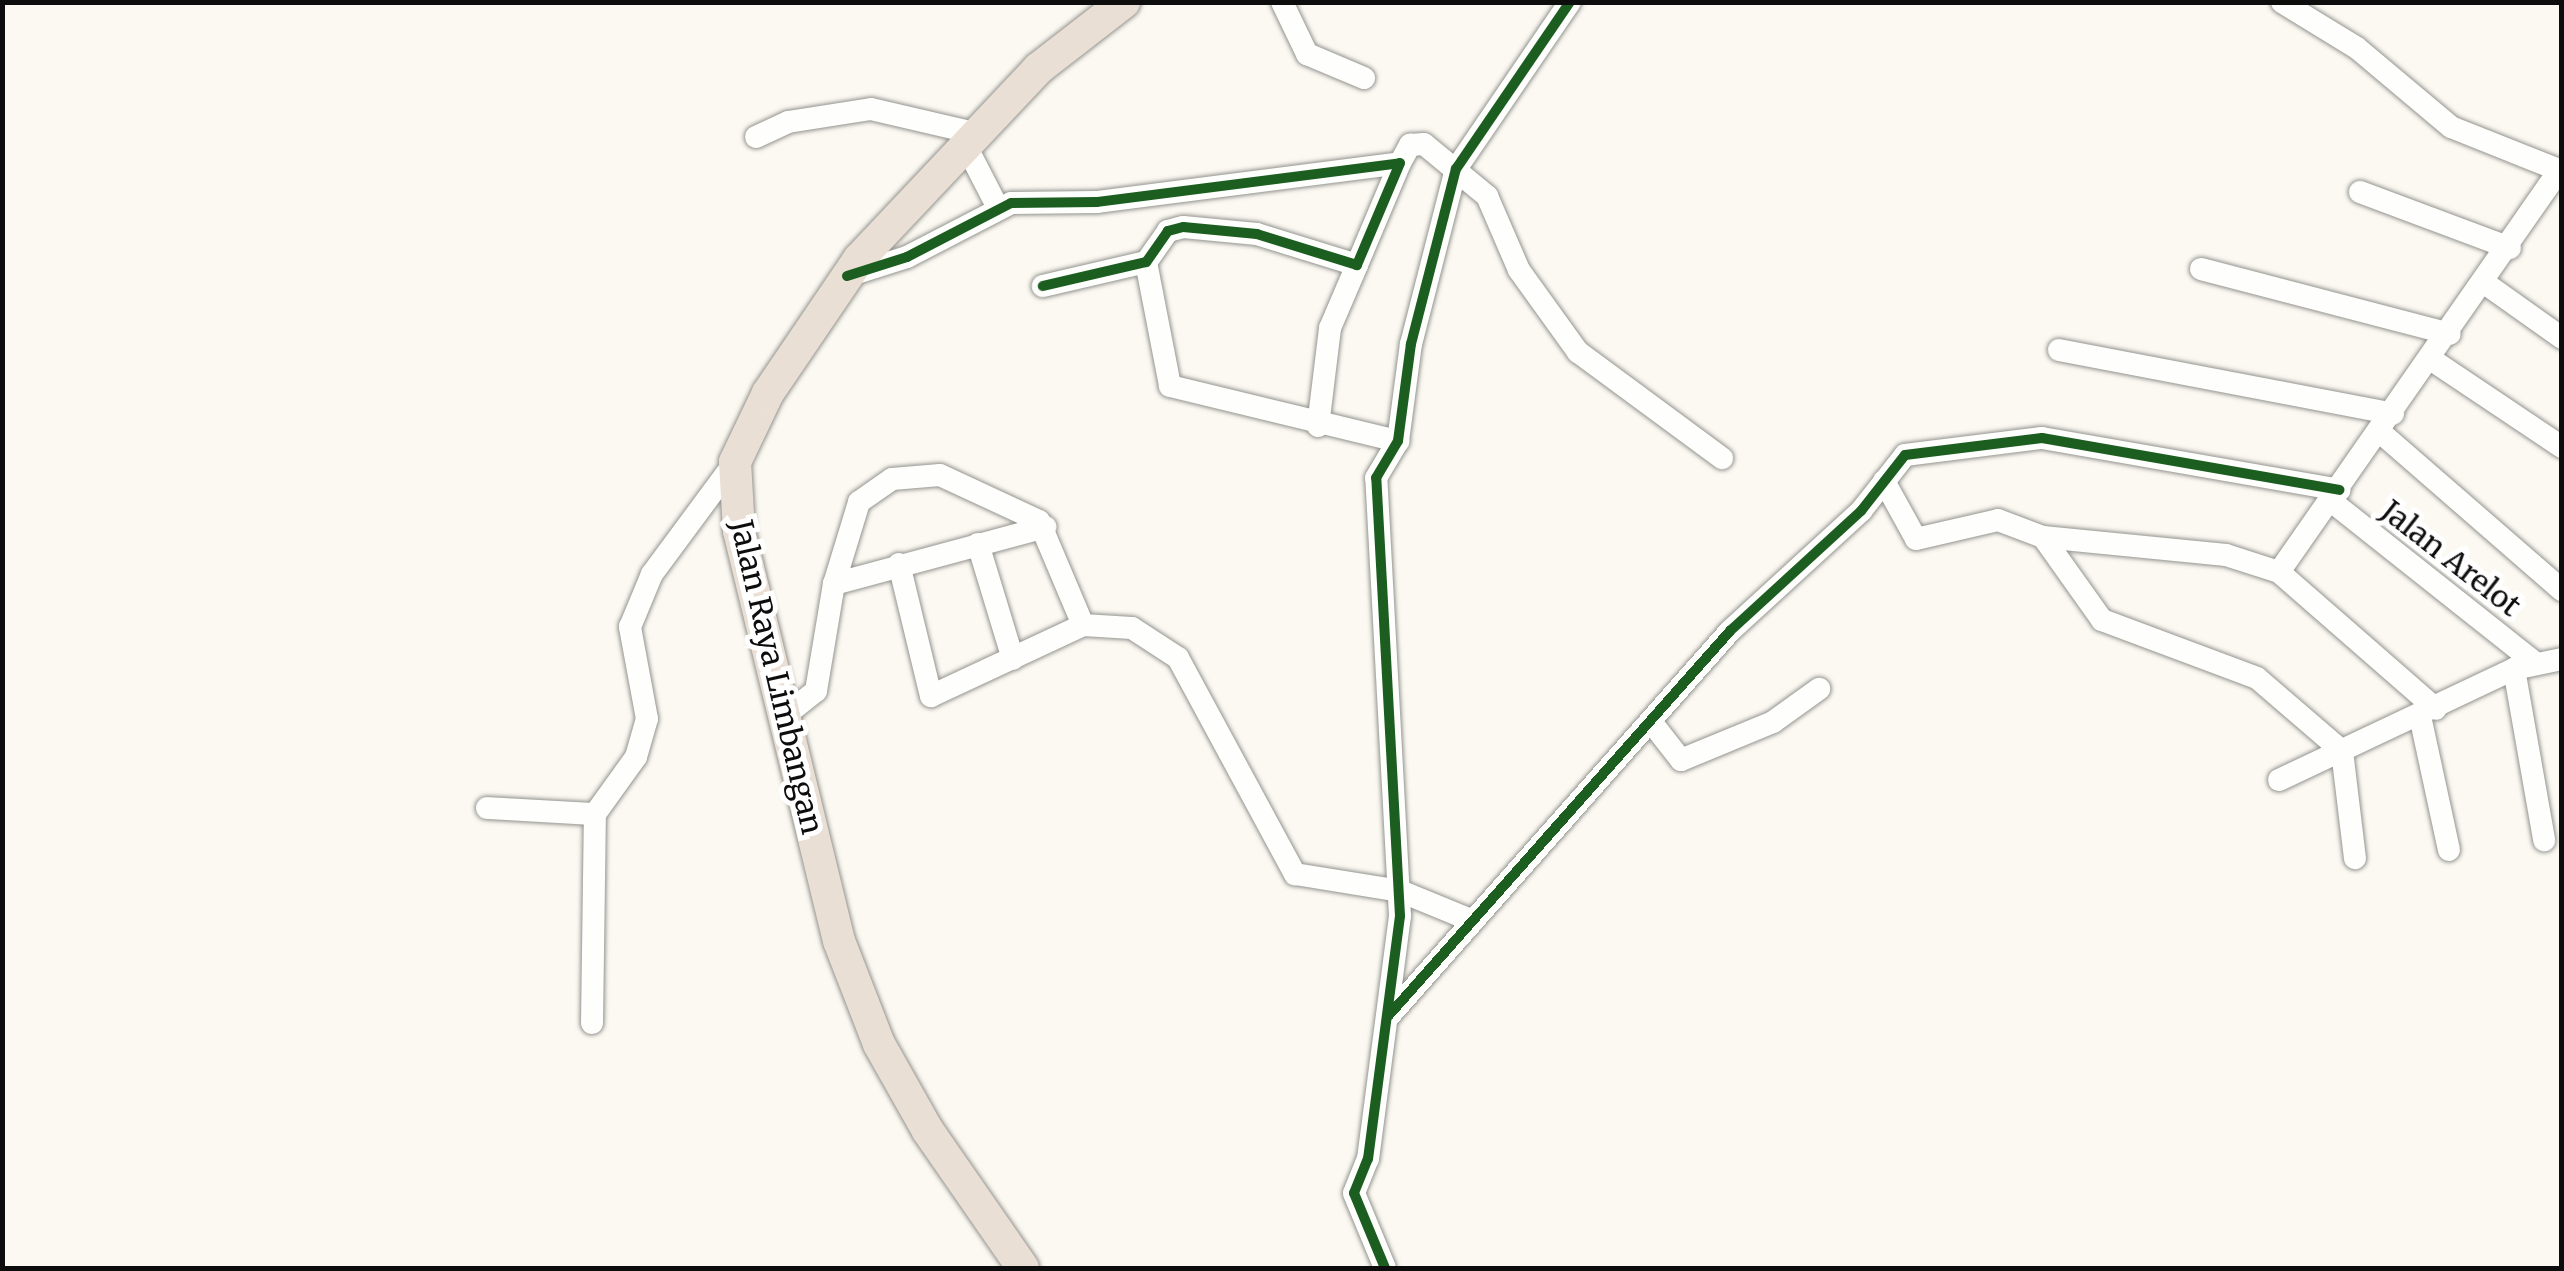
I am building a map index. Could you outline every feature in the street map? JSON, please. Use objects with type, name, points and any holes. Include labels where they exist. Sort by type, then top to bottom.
[{"type":"highway","name":"Jalan Raya Limbangan","points":[[1023,1268],[879,1044],[839,941],[739,532],[735,462],[768,393],[846,276],[970,138],[1124,2]]},
{"type":"street","points":[[1282,2],[1307,54],[1364,78]]},
{"type":"street","points":[[1385,1268],[1354,1192],[1388,1016],[1400,891],[1376,478],[1398,441],[1411,344],[1456,169],[1570,2]]},
{"type":"street","points":[[2280,572],[2510,248],[2552,210],[2556,167],[2451,127],[2357,48],[2309,14],[2282,2]]},
{"type":"street","points":[[756,138],[788,122],[871,109],[970,138],[997,206]]},
{"type":"street","points":[[1318,426],[1330,328],[1400,163],[1417,142],[1486,196],[1519,270],[1578,352],[1722,458]]},
{"type":"street","points":[[846,276],[908,257],[997,206],[1400,163]]},
{"type":"street","points":[[2360,192],[2510,248]]},
{"type":"street","points":[[1042,286],[1146,262],[1168,231],[1183,228],[1258,234],[1357,265]]},
{"type":"street","points":[[1146,262],[1166,382],[1318,426],[1398,441]]},
{"type":"street","points":[[2201,268],[2450,334]]},
{"type":"street","points":[[2486,284],[2562,338]]},
{"type":"street","points":[[2059,350],[2386,423],[2562,590]]},
{"type":"street","points":[[2432,360],[2562,447]]},
{"type":"street","points":[[1388,1016],[1652,724],[1730,630],[1884,482],[1910,452],[2042,438],[2335,496]]},
{"type":"street","points":[[592,1023],[595,814],[636,757],[647,719],[630,627],[642,596],[735,462]]},
{"type":"street","points":[[782,718],[816,691],[834,584],[853,511],[892,478],[940,475],[1045,527],[1083,626]]},
{"type":"street","points":[[1884,482],[1916,538],[1992,520],[2042,536],[2226,555],[2280,572],[2428,712],[2449,850]]},
{"type":"street","name":"Jalan Arelot","points":[[2335,496],[2524,666]]},
{"type":"street","points":[[834,584],[1045,527]]},
{"type":"street","points":[[2042,536],[2102,620],[2257,678],[2342,750],[2356,858]]},
{"type":"street","points":[[978,544],[1014,658]]},
{"type":"street","points":[[899,564],[928,695],[1083,626],[1132,628],[1172,650],[1295,874],[1400,891],[1473,921]]},
{"type":"street","points":[[2280,780],[2524,666],[2562,660]]},
{"type":"street","points":[[2524,666],[2544,840]]},
{"type":"street","points":[[1652,724],[1681,760],[1773,722],[1819,689]]},
{"type":"street","points":[[487,808],[595,814]]},
{"type":"cycle path","points":[[1385,1268],[1354,1193],[1368,1159],[1400,916],[1376,478],[1398,441],[1411,344],[1456,169],[1570,2]]},
{"type":"cycle path","points":[[847,276],[907,257],[1011,203],[1097,202],[1400,163],[1357,265],[1257,234],[1183,227],[1168,231],[1146,262],[1043,286]]},
{"type":"cycle path","points":[[1389,1015],[1730,631],[1861,511],[1905,455],[2042,438],[2339,490]]}]
